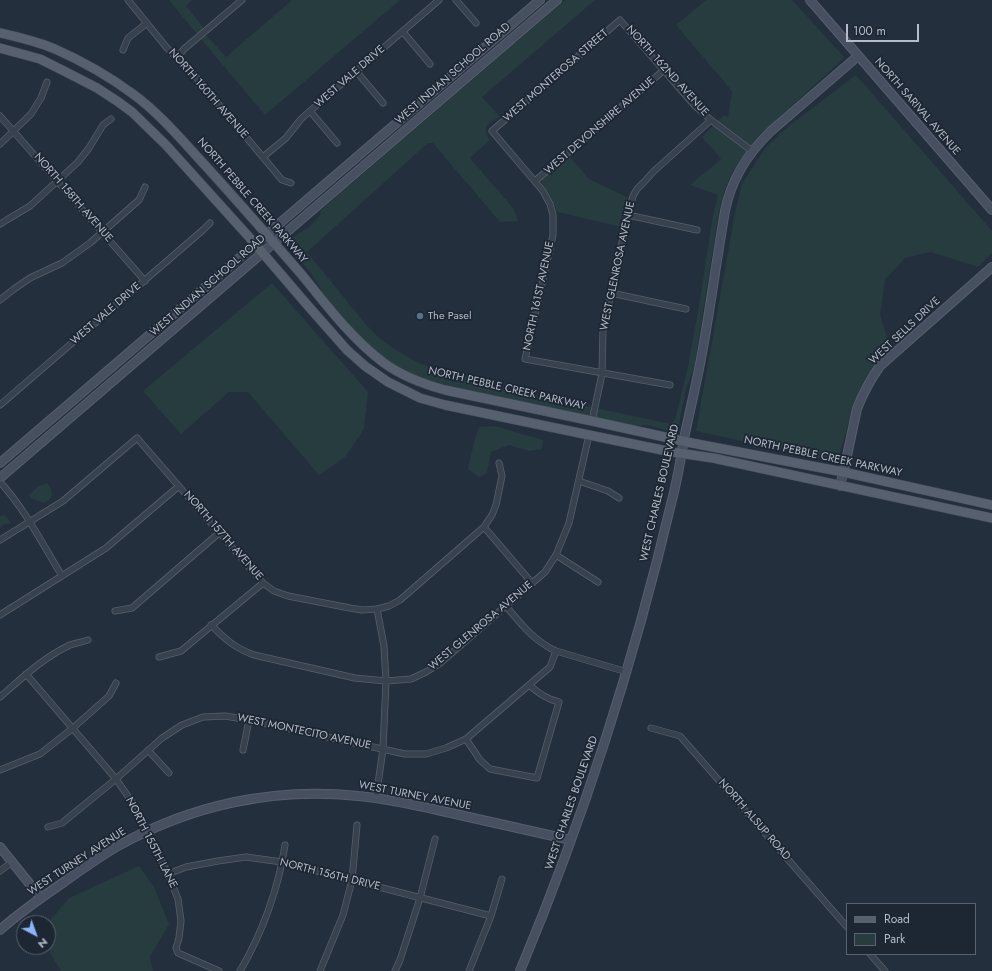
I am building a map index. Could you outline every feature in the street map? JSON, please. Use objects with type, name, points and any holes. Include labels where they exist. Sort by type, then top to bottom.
[{"type":"main road","name":"NORTH PEBBLE CREEK PARKWAY","points":[[0,33],[54,49],[100,72],[134,94],[172,129],[274,243],[355,337],[385,364],[423,384],[684,441],[843,472],[992,505]]},
{"type":"main road","points":[[0,48],[40,59],[97,88],[132,112],[166,145],[256,244],[347,350],[365,366],[388,382],[420,398],[589,435],[713,458],[992,518]]},
{"type":"street","name":"NORTH 160TH AVENUE","points":[[128,0],[167,48],[195,76],[282,180],[291,183]]},
{"type":"street","points":[[177,58],[184,49],[242,0]]},
{"type":"street","name":"WEST VALE DRIVE","points":[[263,157],[286,138],[310,111],[440,0]]},
{"type":"street","points":[[456,0],[476,23]]},
{"type":"street","name":"WEST INDIAN SCHOOL ROAD","points":[[0,463],[540,0]]},
{"type":"street","name":"WEST INDIAN SCHOOL ROAD","points":[[0,478],[557,0]]},
{"type":"street","name":"NORTH SARIVAL AVENUE","points":[[810,0],[992,210]]},
{"type":"street","name":"NORTH 162ND AVENUE","points":[[620,20],[694,105],[752,151]]},
{"type":"street","name":"WEST MONTEROSA STREET","points":[[492,131],[620,20]]},
{"type":"street","points":[[123,50],[128,38],[147,23]]},
{"type":"street","points":[[403,32],[430,64]]},
{"type":"street","name":"WEST CHARLES BOULEVARD","points":[[520,971],[556,882],[603,750],[642,619],[672,500],[682,453],[701,360],[720,236],[730,190],[740,169],[752,151],[771,131],[858,56]]},
{"type":"street","name":"WEST DEVONSHIRE AVENUE","points":[[535,182],[664,70]]},
{"type":"street","points":[[356,72],[383,103]]},
{"type":"street","points":[[0,144],[31,114],[41,98],[47,82]]},
{"type":"street","points":[[310,111],[337,143]]},
{"type":"street","name":"NORTH 158TH AVENUE","points":[[0,116],[145,281]]},
{"type":"street","points":[[0,224],[30,206],[58,181],[78,162],[89,148],[103,125],[111,119]]},
{"type":"street","name":"WEST GLENROSA AVENUE","points":[[592,421],[602,374],[603,330],[633,196],[637,189],[654,171],[711,120]]},
{"type":"street","name":"NORTH 161ST AVENUE","points":[[492,131],[543,191],[550,204],[553,215],[553,235],[525,359],[670,385]]},
{"type":"street","points":[[0,300],[30,278],[62,263],[76,254],[139,200],[146,187]]},
{"type":"street","points":[[628,215],[697,230]]},
{"type":"street","name":"WEST VALE DRIVE","points":[[0,405],[145,281],[210,223]]},
{"type":"street","name":"WEST SELLS DRIVE","points":[[840,486],[857,409],[869,382],[880,366],[992,267]]},
{"type":"street","points":[[611,293],[686,309]]},
{"type":"street","points":[[388,382],[396,370]]},
{"type":"street","name":"WEST GLENROSA AVENUE","points":[[212,625],[232,645],[243,651],[254,655],[355,678],[386,681],[411,678],[426,672],[439,664],[545,572],[556,555],[569,523],[589,435]]},
{"type":"street","name":"NORTH 157TH AVENUE","points":[[29,522],[55,507],[70,496],[137,438],[263,583],[274,591],[288,596],[350,608],[362,610],[377,609],[389,606],[400,600],[484,527],[492,515],[496,505],[502,476],[500,462]]},
{"type":"street","points":[[579,481],[608,491],[619,498]]},
{"type":"street","points":[[0,482],[17,502],[62,576]]},
{"type":"street","points":[[0,615],[106,548],[179,486]]},
{"type":"street","points":[[0,540],[29,522]]},
{"type":"street","points":[[484,527],[532,583]]},
{"type":"street","points":[[115,611],[132,608],[219,533]]},
{"type":"street","points":[[556,555],[598,582]]},
{"type":"street","points":[[159,657],[181,651],[263,583]]},
{"type":"street","points":[[506,606],[528,632],[546,646],[556,651],[627,672]]},
{"type":"street","points":[[376,798],[383,749],[386,681],[384,646],[377,609]]},
{"type":"street","points":[[0,697],[26,674],[49,657],[71,645],[88,640]]},
{"type":"street","name":"WEST MONTECITO AVENUE","points":[[48,827],[62,823],[116,779],[162,738],[182,725],[203,718],[225,716],[248,720],[405,754],[426,754],[446,748],[466,739],[550,667],[556,651]]},
{"type":"street","name":"NORTH 155TH LANE","points":[[26,674],[116,779],[132,802],[168,874],[178,899],[181,921],[176,948],[178,953],[219,971]]},
{"type":"street","points":[[0,770],[40,754],[109,696],[116,683]]},
{"type":"street","points":[[466,739],[480,760],[490,768],[537,778],[559,702],[550,700],[541,695],[529,685]]},
{"type":"street","points":[[244,750],[248,720]]},
{"type":"street","name":"NORTH ALSUP ROAD","points":[[651,728],[680,736],[846,926]]},
{"type":"street","points":[[148,750],[169,773]]},
{"type":"street","name":"WEST TURNEY AVENUE","points":[[0,930],[41,898],[105,854],[147,831],[177,818],[203,810],[263,797],[326,794],[376,798],[571,840]]},
{"type":"street","points":[[320,971],[343,915],[352,880],[357,825]]},
{"type":"street","points":[[395,971],[420,898],[435,839]]},
{"type":"street","points":[[240,971],[250,955],[270,906],[285,845]]},
{"type":"street","points":[[0,847],[41,898]]},
{"type":"street","name":"NORTH 156TH DRIVE","points":[[168,874],[186,867],[246,857],[282,862],[490,916]]},
{"type":"street","points":[[0,871],[12,862]]},
{"type":"street","points":[[469,971],[502,879]]},
{"type":"street","points":[[871,955],[885,971]]},
{"type":"green space","points":[[169,0],[192,0],[186,6],[204,28],[197,34]]},
{"type":"green space","points":[[292,0],[400,0],[265,115],[201,39],[206,35],[226,57]]},
{"type":"green space","points":[[565,0],[595,0],[482,97],[500,117],[489,123],[487,126],[486,132],[490,140],[470,158],[513,208],[518,221],[500,222],[433,143],[428,143],[307,252],[377,336],[394,349],[417,362],[437,370],[484,381],[485,378],[496,387],[671,424],[675,420],[688,367],[712,220],[718,195],[690,185],[721,159],[702,137],[724,115],[728,117],[732,91],[676,25],[706,0],[792,0],[844,57],[757,137],[733,171],[725,189],[719,211],[694,368],[686,389],[678,429],[672,432],[648,425],[633,426],[430,382],[410,373],[388,361],[360,337],[324,295],[311,273],[289,248],[290,239],[309,227],[319,217],[322,209]]},
{"type":"green space","points":[[856,75],[992,231],[992,253],[978,267],[931,252],[905,258],[885,280],[880,315],[888,341],[881,358],[866,377],[856,398],[837,462],[696,431],[735,213],[742,184],[765,148],[790,125]]},
{"type":"green space","points":[[569,156],[589,179],[629,198],[622,227],[557,212],[549,193],[542,183],[542,179]]},
{"type":"green space","points":[[272,283],[368,392],[364,429],[345,457],[319,475],[248,392],[229,392],[181,434],[143,391]]},
{"type":"green space","points":[[495,426],[543,440],[542,449],[529,451],[509,445],[491,452],[487,473],[479,477],[468,469],[474,442],[479,427]]},
{"type":"green space","points":[[47,483],[51,489],[52,495],[49,500],[44,503],[31,498],[29,495],[39,486]]},
{"type":"green space","points":[[4,514],[11,523],[3,525],[0,528],[0,517]]},
{"type":"green space","points":[[139,866],[154,887],[169,924],[150,957],[153,971],[61,971],[51,955],[56,955],[56,915],[55,915],[69,898]]},
{"type":"place","name":"The Pasel","points":[[420,316]]}]
